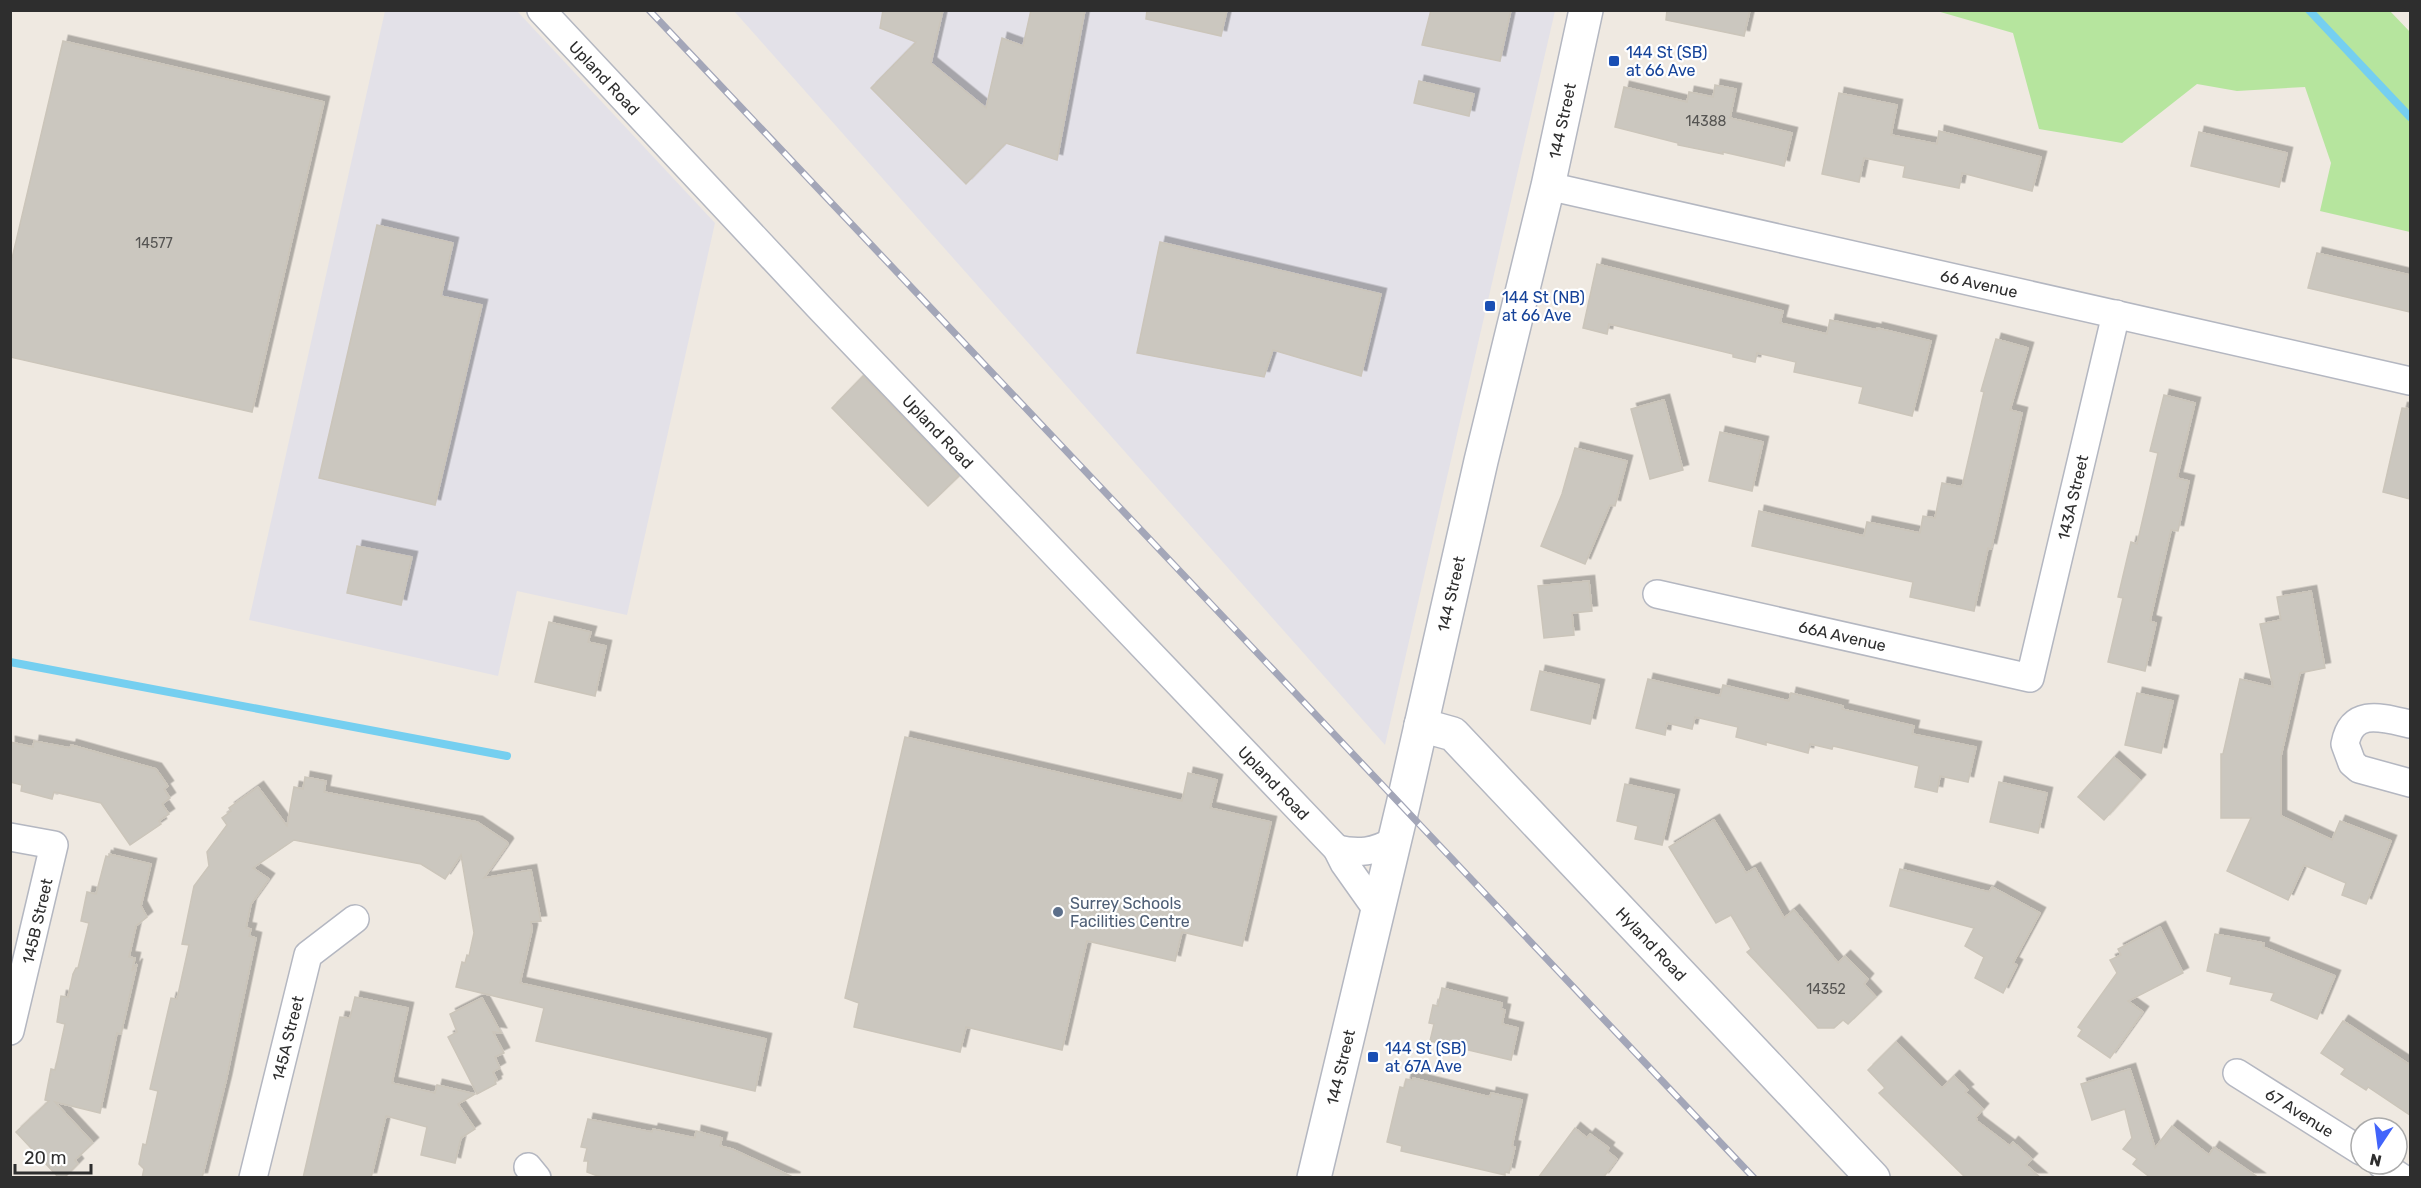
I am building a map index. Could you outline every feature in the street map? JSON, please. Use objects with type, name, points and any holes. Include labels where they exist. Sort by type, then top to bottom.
[{"type":"main road","name":"144 Street","points":[[1314,1178],[1378,911],[1486,439],[1548,186],[1586,10]]},
{"type":"main road","name":"Hyland Road","points":[[1421,725],[1453,734],[1874,1178]]},
{"type":"street","name":"Upland Road","points":[[541,10],[827,315],[1338,849],[1344,863],[1378,911]]},
{"type":"street","name":"66 Avenue","points":[[1548,186],[2410,381]]},
{"type":"street","name":"143A Street","points":[[2030,678],[2116,314]]},
{"type":"street","name":"66A Avenue","points":[[1657,594],[2030,678]]},
{"type":"street","points":[[2410,724],[2367,717],[2351,728],[2345,744],[2352,763],[2359,769],[2410,783]]},
{"type":"street","name":"145B Street","points":[[10,837],[54,845],[10,1031]]},
{"type":"street","points":[[1338,849],[1350,852],[1369,852],[1394,841]]},
{"type":"street","name":"145A Street","points":[[254,1178],[308,955],[355,919]]},
{"type":"street","name":"67 Avenue","points":[[2237,1073],[2349,1143]]},
{"type":"shaded area","points":[[385,11],[517,11],[715,223],[627,615],[517,591],[498,676],[249,620]]},
{"type":"shaded area","points":[[734,11],[1555,11],[1385,745]]},
{"type":"green space","points":[[1937,11],[2390,11],[2410,32],[2410,232],[2320,211],[2331,163],[2305,87],[2237,91],[2197,84],[2122,143],[2039,129],[2013,33]]},
{"type":"building","points":[[883,10],[943,10],[931,63],[986,108],[1002,38],[1023,46],[1031,10],[1085,10],[1057,160],[1006,143],[966,184],[871,88],[916,42],[880,28]]},
{"type":"building","points":[[1147,10],[1227,10],[1221,36],[1146,19]]},
{"type":"building","points":[[1431,10],[1511,10],[1500,61],[1422,45]]},
{"type":"building","points":[[1667,10],[1750,10],[1744,36],[1666,20]]},
{"type":"building","points":[[63,41],[324,102],[252,412],[10,357],[10,267]]},
{"type":"building","points":[[1419,81],[1474,94],[1469,116],[1414,103]]},
{"type":"building","points":[[1715,85],[1736,89],[1730,118],[1792,133],[1784,166],[1723,152],[1723,154],[1678,145],[1678,143],[1615,127],[1624,87],[1687,102],[1689,92],[1713,97]]},
{"type":"building","points":[[1839,93],[1897,105],[1891,135],[1937,144],[1939,131],[2041,157],[2032,191],[1962,173],[1959,188],[1903,177],[1905,166],[1864,158],[1859,182],[1822,174]]},
{"type":"building","points":[[2199,132],[2287,153],[2279,187],[2191,166]]},
{"type":"building","points":[[377,225],[453,243],[441,296],[482,305],[435,505],[319,478]]},
{"type":"building","points":[[1160,242],[1381,294],[1361,376],[1273,350],[1264,377],[1137,353]]},
{"type":"building","points":[[2317,253],[2410,275],[2410,312],[2308,288]]},
{"type":"building","points":[[1597,264],[1783,311],[1780,323],[1827,334],[1830,320],[1931,341],[1912,416],[1859,403],[1863,387],[1794,372],[1796,362],[1757,353],[1755,362],[1733,357],[1733,354],[1609,324],[1607,334],[1583,328]]},
{"type":"building","points":[[1996,339],[2028,348],[2010,410],[2022,413],[1991,549],[1988,548],[1974,611],[1910,597],[1913,582],[1752,546],[1759,511],[1864,536],[1867,522],[1920,533],[1923,516],[1935,518],[1942,483],[1962,487],[1984,392],[1981,391]]},
{"type":"building","points":[[863,376],[959,476],[928,506],[832,408]]},
{"type":"building","points":[[2164,395],[2195,403],[2177,478],[2189,481],[2178,531],[2171,530],[2150,621],[2156,623],[2145,671],[2108,662],[2123,598],[2118,597],[2131,542],[2137,544],[2158,453],[2150,451]]},
{"type":"building","points":[[1664,400],[1683,470],[1650,479],[1631,409]]},
{"type":"building","points":[[2402,408],[2410,409],[2410,499],[2383,492]]},
{"type":"building","points":[[1720,432],[1763,442],[1752,491],[1709,481]]},
{"type":"building","points":[[1575,448],[1627,461],[1615,506],[1610,505],[1585,564],[1541,546],[1562,494]]},
{"type":"building","points":[[357,546],[412,557],[401,605],[347,593]]},
{"type":"building","points":[[1589,581],[1592,611],[1572,613],[1574,635],[1544,638],[1538,586]]},
{"type":"building","points":[[2311,591],[2325,668],[2300,673],[2281,756],[2281,816],[2332,840],[2340,821],[2391,841],[2366,904],[2342,895],[2346,883],[2304,865],[2288,900],[2227,871],[2251,818],[2221,818],[2221,754],[2223,754],[2240,679],[2273,687],[2260,624],[2281,620],[2277,597]]},
{"type":"building","points":[[549,622],[591,632],[588,642],[606,646],[595,696],[535,682]]},
{"type":"building","points":[[1540,671],[1599,685],[1590,724],[1531,710]]},
{"type":"building","points":[[1648,679],[1720,696],[1723,685],[1789,701],[1791,693],[1843,706],[1842,709],[1914,726],[1912,734],[1976,747],[1968,782],[1940,776],[1937,792],[1915,787],[1919,766],[1833,746],[1832,749],[1810,744],[1808,753],[1766,742],[1766,745],[1736,737],[1738,727],[1695,717],[1692,729],[1667,723],[1665,735],[1636,728]]},
{"type":"building","points":[[2137,693],[2173,701],[2161,753],[2125,745]]},
{"type":"building","name":"Surrey Schools Facilities Centre","points":[[905,737],[1182,801],[1188,773],[1217,780],[1210,808],[1271,822],[1242,946],[1182,932],[1175,961],[1087,941],[1062,1050],[966,1027],[960,1052],[854,1027],[859,1003],[845,998]]},
{"type":"building","points":[[34,741],[70,748],[71,745],[156,769],[168,786],[164,789],[170,798],[162,804],[169,814],[159,821],[161,824],[130,845],[101,803],[54,792],[52,799],[21,791],[22,785],[10,782],[10,742],[33,747]]},
{"type":"building","points":[[2114,757],[2140,780],[2104,820],[2078,797]]},
{"type":"building","points":[[305,777],[326,781],[324,792],[477,822],[507,842],[508,844],[484,878],[531,870],[541,921],[531,922],[532,930],[520,983],[766,1039],[755,1091],[536,1041],[544,1008],[456,987],[462,962],[465,963],[467,955],[469,956],[474,933],[461,855],[445,879],[421,864],[294,840],[253,868],[269,879],[251,904],[246,928],[251,929],[249,936],[256,938],[226,1081],[202,1178],[142,1178],[144,1169],[139,1164],[143,1144],[146,1145],[158,1091],[150,1089],[171,998],[177,999],[189,945],[182,944],[194,886],[209,866],[207,852],[227,825],[222,818],[231,811],[229,808],[258,787],[287,826],[294,787],[303,789]]},
{"type":"building","points":[[1999,782],[2047,793],[2038,833],[1990,822]]},
{"type":"building","points":[[1625,784],[1674,795],[1662,845],[1635,839],[1638,826],[1617,821]]},
{"type":"building","points":[[1714,820],[1746,873],[1755,868],[1784,918],[1794,910],[1838,963],[1845,956],[1868,979],[1864,984],[1876,997],[1848,1024],[1843,1020],[1834,1028],[1818,1028],[1747,952],[1751,949],[1731,915],[1716,923],[1669,847]]},
{"type":"building","points":[[109,854],[151,864],[141,906],[147,917],[136,926],[129,957],[135,958],[132,971],[137,964],[121,1034],[117,1033],[100,1113],[55,1102],[93,1143],[75,1160],[78,1164],[64,1178],[59,1178],[16,1132],[49,1101],[45,1100],[51,1069],[55,1070],[65,1024],[57,1022],[61,996],[68,997],[73,974],[78,968],[89,923],[81,921],[87,892],[96,894],[106,856],[109,857]]},
{"type":"building","points":[[1900,869],[1989,892],[1992,887],[2040,913],[2013,963],[2017,965],[2003,993],[1975,978],[1984,957],[1965,946],[1974,928],[1890,906]]},
{"type":"building","points":[[2160,927],[2183,973],[2128,1001],[2143,1012],[2110,1058],[2078,1036],[2082,1030],[2078,1027],[2117,973],[2110,960],[2121,955],[2118,949]]},
{"type":"building","points":[[2215,934],[2264,943],[2263,947],[2335,976],[2317,1019],[2271,1000],[2274,993],[2230,984],[2232,977],[2207,971]]},
{"type":"building","points":[[1442,988],[1502,1003],[1501,1009],[1505,1010],[1502,1024],[1518,1028],[1511,1060],[1430,1041],[1434,1024],[1429,1023],[1433,1005],[1438,1006]]},
{"type":"building","points":[[355,997],[408,1008],[392,1083],[435,1093],[437,1085],[475,1094],[458,1104],[475,1129],[461,1138],[455,1163],[421,1155],[427,1127],[386,1116],[371,1178],[303,1178],[340,1017],[350,1018]]},
{"type":"building","points":[[482,998],[501,1033],[493,1032],[504,1053],[495,1057],[500,1068],[493,1072],[497,1080],[496,1084],[477,1094],[448,1037],[457,1032],[450,1014]]},
{"type":"building","points":[[2343,1021],[2410,1065],[2410,1115],[2368,1087],[2366,1090],[2341,1074],[2345,1069],[2321,1053]]},
{"type":"building","points":[[1896,1042],[1942,1088],[1954,1076],[1968,1090],[1965,1092],[1983,1109],[1976,1117],[1977,1121],[2010,1146],[2013,1142],[2032,1159],[2026,1165],[2041,1178],[1966,1178],[1879,1093],[1885,1088],[1868,1070]]},
{"type":"building","points":[[2130,1069],[2155,1148],[2172,1126],[2209,1155],[2214,1147],[2259,1178],[2151,1178],[2133,1164],[2137,1159],[2123,1149],[2132,1138],[2125,1109],[2092,1120],[2081,1084]]},
{"type":"building","points":[[1413,1078],[1490,1097],[1491,1093],[1522,1100],[1509,1173],[1505,1172],[1505,1175],[1401,1151],[1402,1146],[1387,1142],[1400,1087],[1404,1088],[1406,1079],[1413,1080]]},
{"type":"building","points":[[588,1119],[652,1132],[653,1129],[695,1138],[696,1131],[722,1138],[720,1146],[732,1149],[795,1178],[607,1178],[595,1175],[587,1172],[588,1161],[584,1161],[587,1148],[581,1147]]},
{"type":"building","points":[[1575,1128],[1587,1138],[1590,1134],[1609,1148],[1607,1151],[1617,1159],[1603,1178],[1538,1178]]},
{"type":"waterway","points":[[2309,10],[2410,117]]},
{"type":"waterway","points":[[10,662],[507,756]]},
{"type":"railway","points":[[649,10],[1754,1178]]},
{"type":"place","name":"144 St (SB) at 66 Ave","points":[[1614,61]]},
{"type":"place","name":"144 St (NB) at 66 Ave","points":[[1490,306]]},
{"type":"place","name":"Surrey Schools Facilities Centre","points":[[1058,912]]},
{"type":"place","name":"144 St (SB) at 67A Ave","points":[[1373,1057]]}]
